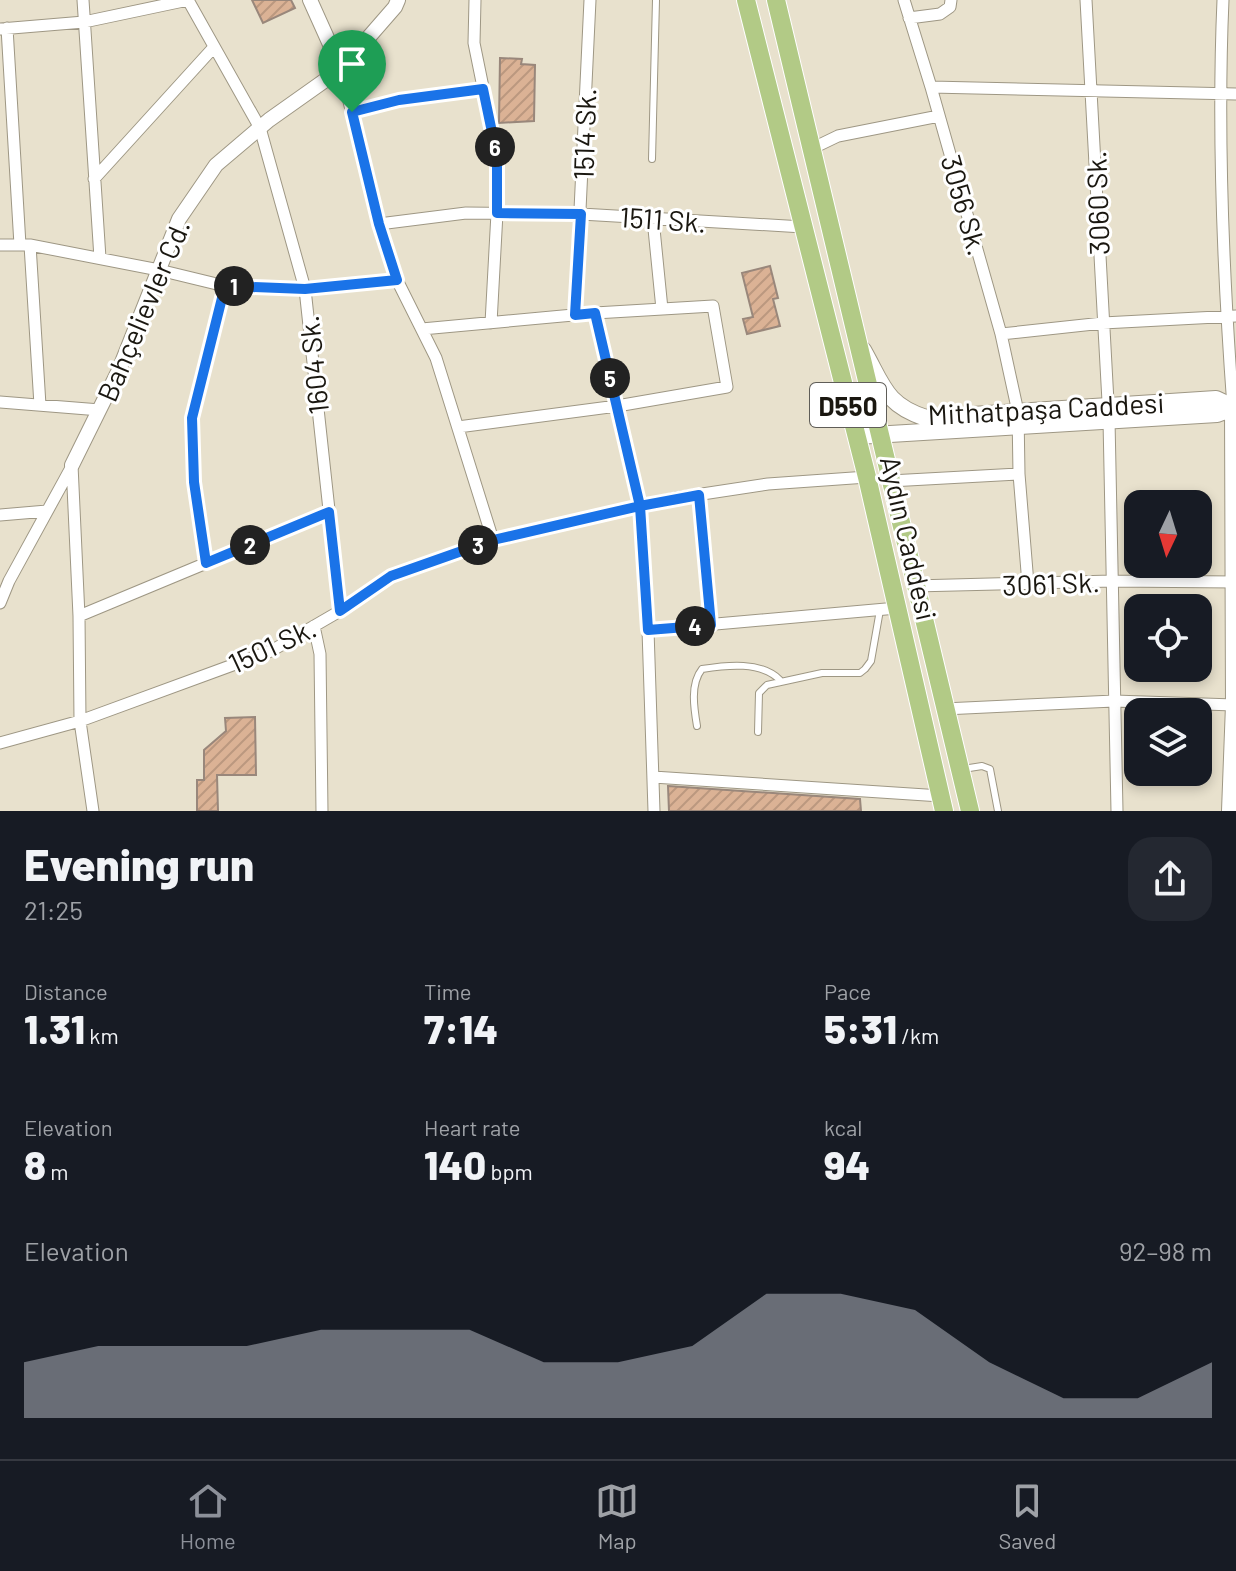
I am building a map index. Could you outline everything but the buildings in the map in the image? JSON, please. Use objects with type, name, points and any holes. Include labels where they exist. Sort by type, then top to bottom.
[{"type":"highway","name":"Aydın Caddesi","points":[[746,0],[867,477],[889,609],[943,803]]},
{"type":"highway","name":"Aydın Caddesi","points":[[776,0],[970,811]]},
{"type":"main road","name":"Mithatpaşa Caddesi","points":[[853,331],[891,400],[906,411],[926,418],[1019,419]]},
{"type":"main road","name":"Mithatpaşa Caddesi","points":[[857,436],[1109,413],[1216,399],[1234,407]]},
{"type":"main road","points":[[1230,811],[1235,671],[1234,407]]},
{"type":"street","points":[[83,0],[100,258]]},
{"type":"street","points":[[40,405],[3,28],[84,22],[188,0]]},
{"type":"street","name":"1604 Sk.","points":[[188,0],[260,128],[305,289],[340,611]]},
{"type":"street","points":[[310,0],[341,69],[379,224],[397,280],[436,358],[493,540]]},
{"type":"street","name":"Bahçelievler Cd.","points":[[72,465],[100,410],[179,219],[216,165],[260,128],[341,69],[398,0]]},
{"type":"street","points":[[475,0],[474,43],[497,156],[491,323]]},
{"type":"street","name":"1514 Sk.","points":[[575,315],[590,0]]},
{"type":"street","name":"3056 Sk.","points":[[904,0],[1001,334],[1019,419],[1019,474],[1028,584]]},
{"type":"street","points":[[909,18],[940,14],[950,7],[951,0]]},
{"type":"street","name":"3060 Sk.","points":[[1086,0],[1109,413],[1117,811]]},
{"type":"street","points":[[1223,0],[1220,94],[1230,209],[1234,407]]},
{"type":"street","points":[[94,179],[214,47]]},
{"type":"street","points":[[931,87],[1236,94]]},
{"type":"street","points":[[811,149],[838,136],[939,116]]},
{"type":"street","name":"1511 Sk.","points":[[379,224],[466,213],[497,213],[581,214],[803,227]]},
{"type":"street","points":[[653,219],[662,309]]},
{"type":"street","points":[[0,245],[25,245],[100,258],[225,286],[305,289],[397,280]]},
{"type":"street","points":[[206,563],[194,482],[192,418],[225,286]]},
{"type":"street","points":[[422,329],[713,306],[727,387],[617,406],[458,427]]},
{"type":"street","points":[[595,313],[640,506],[654,811]]},
{"type":"street","points":[[1001,334],[1103,323],[1231,316]]},
{"type":"street","points":[[0,402],[100,410]]},
{"type":"street","points":[[0,603],[72,465]]},
{"type":"street","points":[[72,465],[80,721],[93,811]]},
{"type":"street","points":[[890,481],[1019,474]]},
{"type":"street","name":"1501 Sk.","points":[[0,743],[80,721],[271,651],[340,611],[391,576],[493,540],[699,495],[768,484],[867,477]]},
{"type":"street","points":[[699,495],[711,625]]},
{"type":"street","points":[[0,515],[47,511]]},
{"type":"street","points":[[79,616],[329,512]]},
{"type":"street","name":"3061 Sk.","points":[[914,586],[1112,581],[1234,582]]},
{"type":"street","points":[[648,630],[889,609]]},
{"type":"street","points":[[314,626],[320,654],[322,811]]},
{"type":"street","points":[[944,709],[1114,701],[1234,705]]},
{"type":"street","points":[[653,777],[943,803]]},
{"type":"lane","points":[[652,159],[656,0]]},
{"type":"lane","points":[[352,112],[399,100],[483,89]]},
{"type":"lane","points":[[758,732],[759,693],[767,685],[822,673],[860,673],[871,661],[889,609]]},
{"type":"lane","points":[[697,726],[694,695],[698,673],[702,669],[760,668],[772,672],[780,680]]},
{"type":"lane","points":[[959,770],[982,766],[990,769],[998,811]]},
{"type":"route","points":[[352,112],[379,224],[397,280],[305,289],[225,286],[192,418],[194,482],[206,563],[329,512],[340,611],[391,576],[493,540],[640,506],[648,630],[711,625],[699,495],[640,506],[595,313],[575,315],[581,214],[497,213],[497,156],[483,89],[399,100],[352,112]]}]
